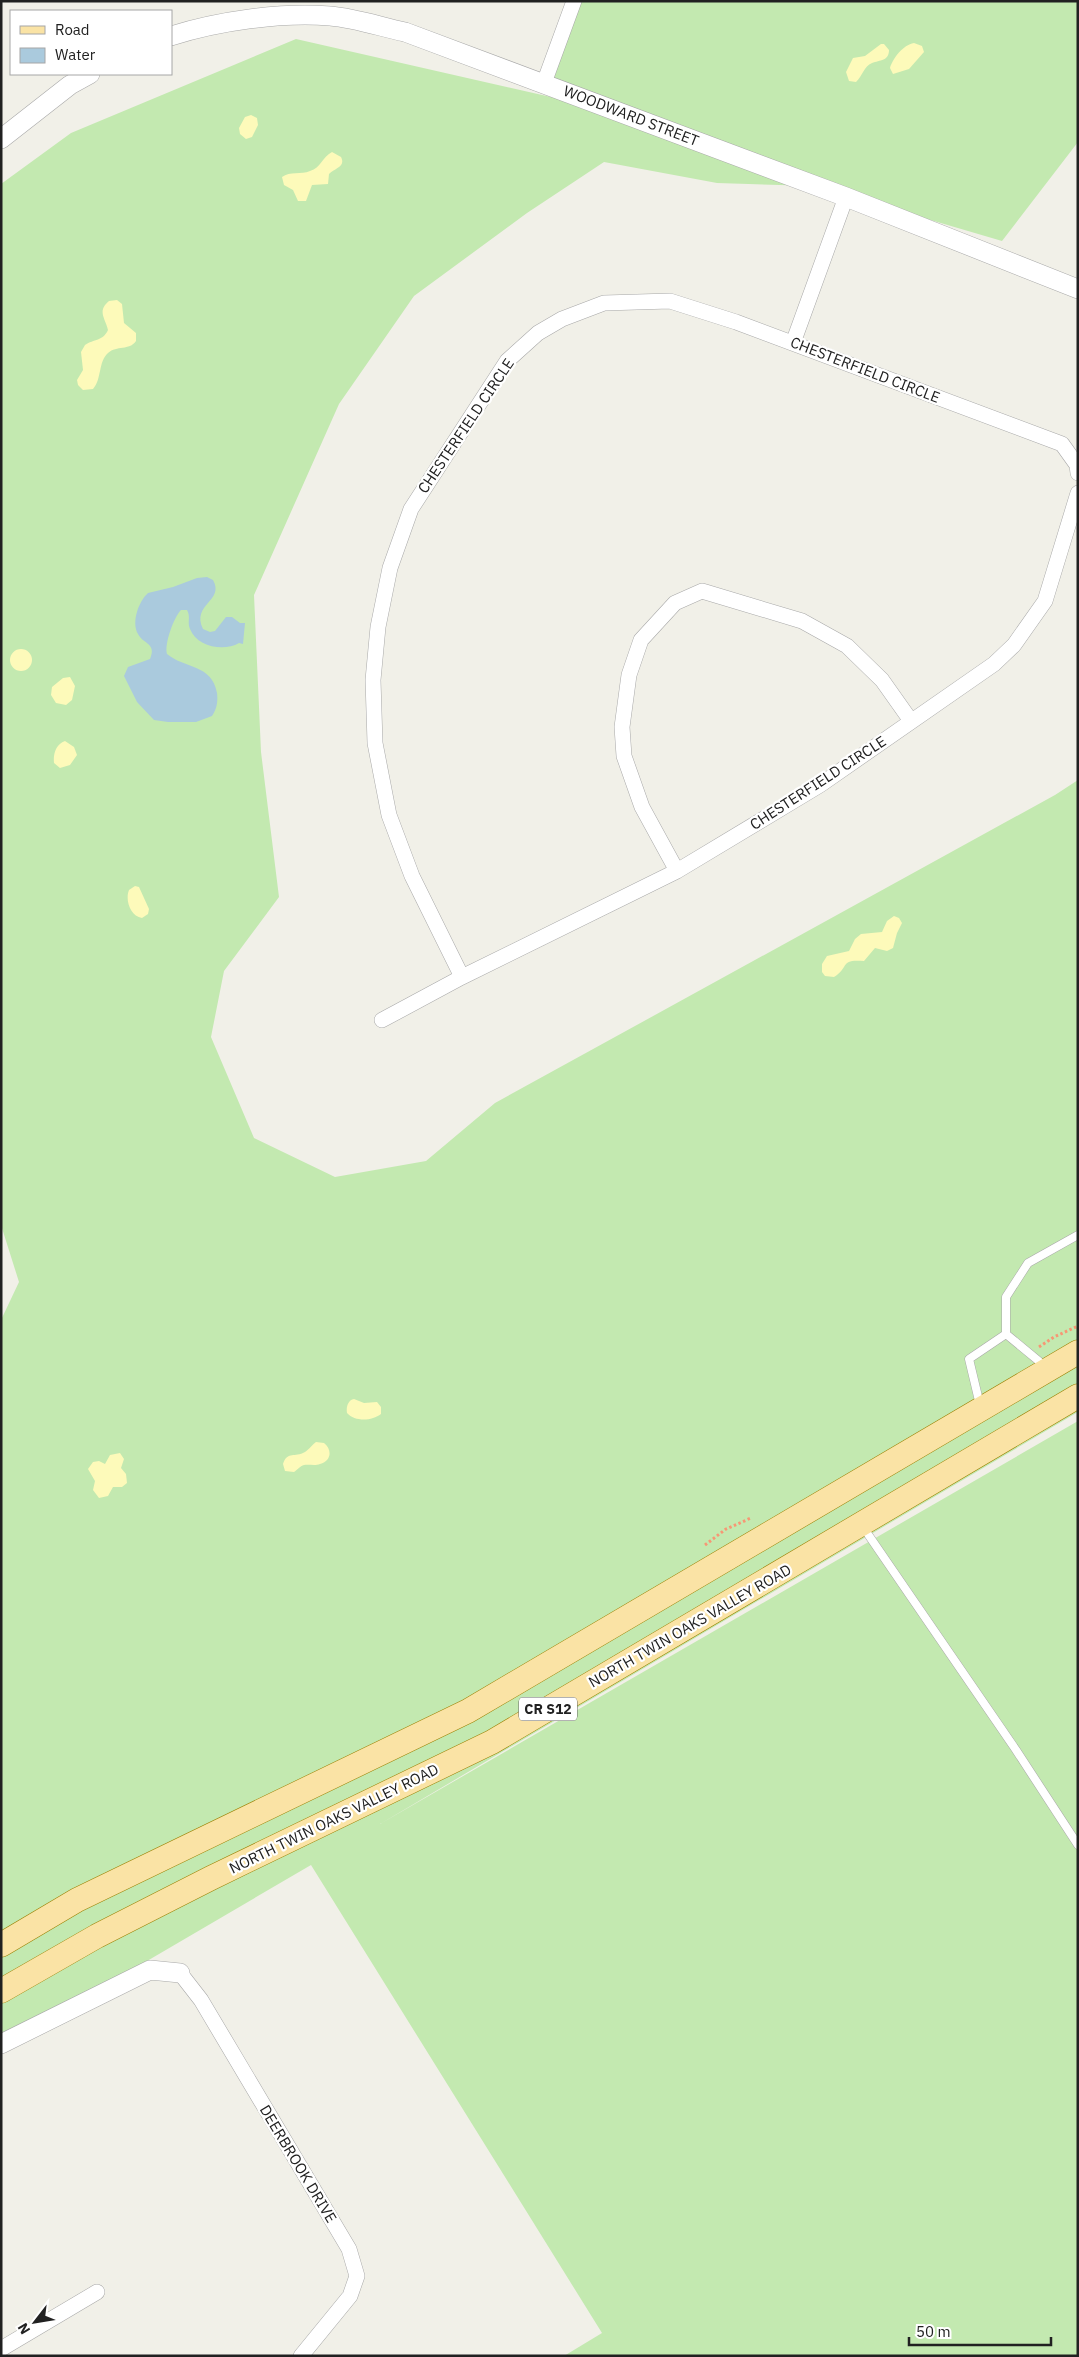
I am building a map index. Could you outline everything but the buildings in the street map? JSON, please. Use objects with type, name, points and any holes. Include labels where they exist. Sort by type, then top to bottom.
[{"type":"main road","name":"CR S12","points":[[1,1944],[85,1896],[468,1711],[1067,1360]]},
{"type":"main road","name":"NORTH TWIN OAKS VALLEY ROAD","points":[[1,1991],[98,1936],[202,1883],[492,1742],[1078,1396]]},
{"type":"street","points":[[544,83],[574,1]]},
{"type":"street","name":"WOODWARD STREET","points":[[172,36],[196,28],[293,14],[332,16],[405,32],[846,197],[1078,288]]},
{"type":"street","points":[[1,139],[70,85],[88,75]]},
{"type":"street","points":[[793,343],[846,197]]},
{"type":"street","name":"CHESTERFIELD CIRCLE","points":[[462,976],[412,876],[389,815],[375,743],[373,680],[378,628],[390,568],[410,509],[507,361],[538,333],[562,319],[604,302],[670,300],[793,343],[1062,444],[1077,465],[1078,473]]},
{"type":"street","name":"CHESTERFIELD CIRCLE","points":[[382,1020],[462,976],[678,871],[820,785],[994,664],[1014,645],[1045,600],[1078,493]]},
{"type":"street","points":[[678,871],[642,807],[624,756],[622,727],[629,675],[641,640],[675,603],[702,592],[802,621],[847,646],[882,680],[911,721]]},
{"type":"street","points":[[1,2044],[150,1970],[180,1973]]},
{"type":"street","name":"DEERBROOK DRIVE","points":[[180,1973],[201,2000],[344,2240],[357,2276],[350,2296],[301,2356]]},
{"type":"street","points":[[1,2348],[97,2292]]},
{"type":"lane","points":[[1006,1334],[1006,1298],[1028,1263],[1078,1235]]},
{"type":"lane","points":[[1006,1334],[1030,1353],[1067,1360]]},
{"type":"lane","points":[[981,1409],[969,1359],[1006,1334]]},
{"type":"lane","points":[[862,1525],[1016,1750],[1078,1845]]},
{"type":"path","points":[[1030,1353],[1054,1337],[1078,1326]]},
{"type":"path","points":[[697,1551],[726,1529],[756,1516]]},
{"type":"green space","points":[[574,1],[1078,1],[1078,142],[1002,241],[815,186],[717,183],[604,162],[527,213],[414,296],[339,404],[254,595],[261,752],[279,897],[224,971],[211,1037],[254,1138],[335,1177],[426,1161],[495,1103],[1055,795],[1078,780],[1078,1412],[380,1824],[1078,1421],[1078,2356],[564,2356],[602,2333],[311,1865],[24,2033],[1,2044],[1,1320],[19,1282],[1,1225],[1,184],[71,133],[296,39],[617,112],[544,84]]},
{"type":"sand","points":[[914,43],[922,46],[924,52],[909,69],[893,74],[890,68],[893,60],[902,49]]},
{"type":"sand","points":[[881,44],[884,44],[889,50],[889,54],[884,59],[869,64],[856,82],[849,81],[846,72],[853,58],[865,56]]},
{"type":"sand","points":[[251,115],[257,118],[258,125],[252,137],[246,139],[240,134],[239,128],[245,117]]},
{"type":"sand","points":[[332,152],[341,157],[342,163],[329,174],[328,184],[312,185],[306,201],[298,201],[293,190],[284,185],[282,177],[288,174],[314,170]]},
{"type":"sand","points":[[117,300],[122,304],[124,323],[136,333],[136,341],[130,346],[115,349],[108,353],[103,361],[96,385],[93,389],[83,390],[78,385],[77,380],[83,370],[81,352],[85,345],[106,334],[108,330],[103,315],[103,308],[109,301]]},
{"type":"sand","points":[[21,649],[29,652],[32,660],[29,668],[21,671],[13,668],[10,660],[13,652]]},
{"type":"sand","points":[[70,677],[75,686],[72,700],[66,705],[56,703],[51,695],[52,687],[63,678]]},
{"type":"sand","points":[[65,741],[74,747],[77,755],[70,765],[60,768],[54,763],[54,756],[57,747]]},
{"type":"sand","points":[[135,886],[139,887],[149,909],[148,914],[142,918],[134,914],[128,903],[129,890]]},
{"type":"sand","points":[[894,916],[899,918],[902,923],[893,948],[887,951],[875,948],[864,961],[851,961],[834,977],[825,976],[822,972],[822,964],[827,956],[849,951],[855,939],[861,934],[882,932],[887,921]]},
{"type":"sand","points":[[354,1399],[364,1403],[377,1402],[381,1407],[381,1414],[364,1420],[350,1416],[347,1413],[347,1406]]},
{"type":"sand","points":[[316,1442],[324,1443],[327,1446],[330,1455],[327,1460],[318,1465],[303,1466],[294,1472],[285,1471],[283,1464],[286,1458],[305,1452]]},
{"type":"sand","points":[[120,1453],[124,1459],[121,1468],[126,1474],[127,1483],[122,1487],[113,1487],[108,1496],[99,1498],[93,1490],[95,1481],[88,1469],[93,1462],[99,1461],[105,1464],[110,1455]]},
{"type":"water","points":[[207,577],[213,580],[216,587],[215,593],[201,614],[200,621],[203,629],[210,632],[215,631],[226,617],[232,617],[240,623],[245,623],[243,644],[219,647],[205,644],[198,640],[190,629],[187,610],[181,610],[175,618],[170,631],[166,650],[167,654],[174,659],[197,668],[210,677],[217,693],[216,708],[212,716],[196,722],[154,720],[137,702],[124,676],[128,667],[150,659],[152,654],[151,647],[140,637],[136,629],[135,624],[139,606],[148,593],[173,587],[197,578]]}]
